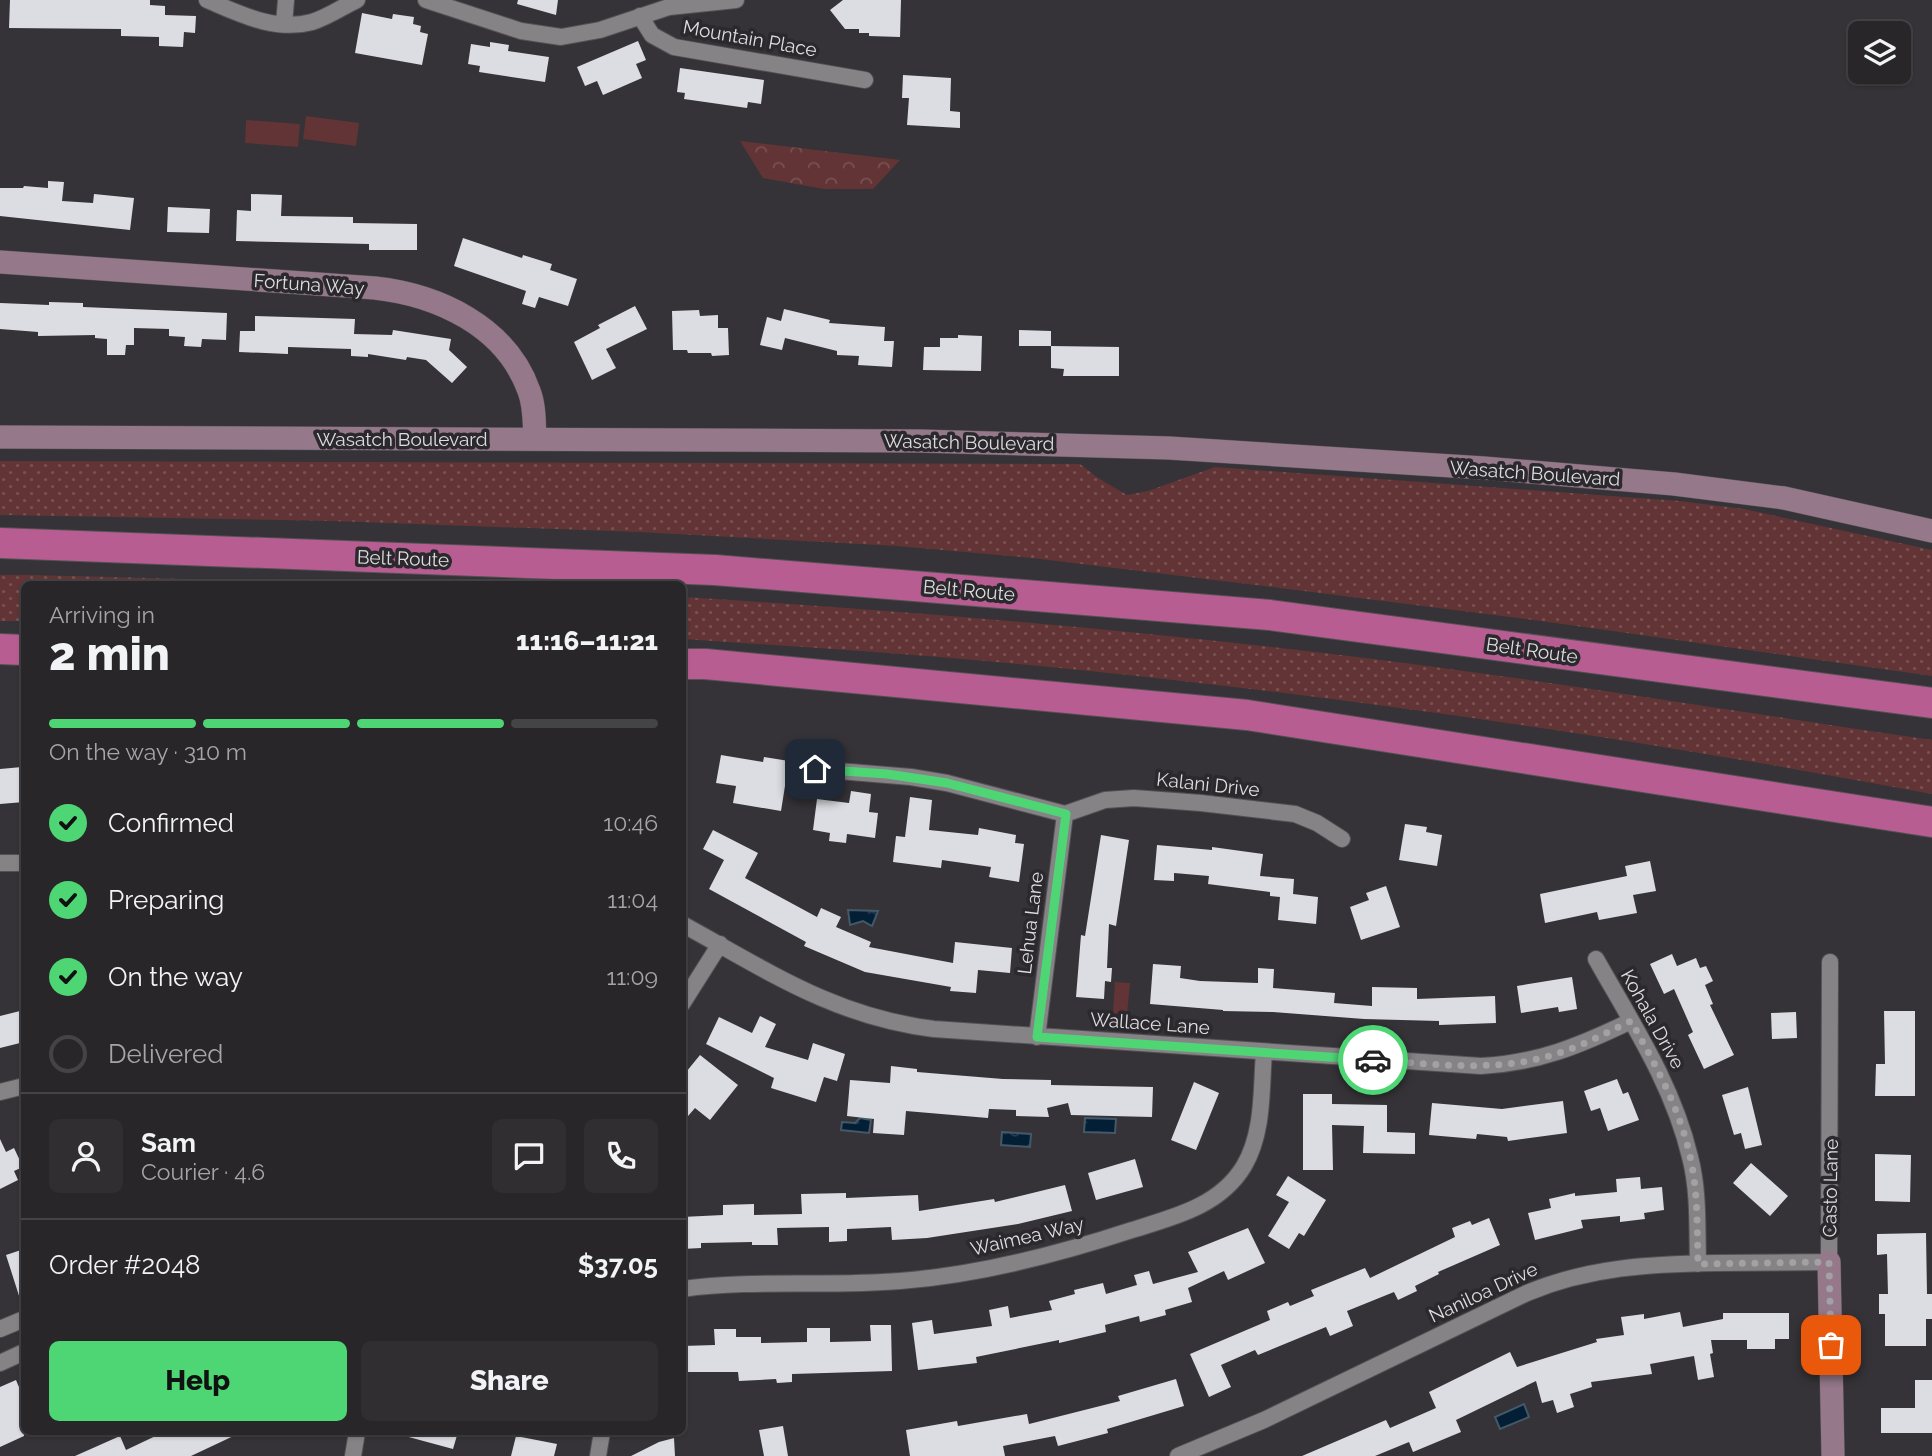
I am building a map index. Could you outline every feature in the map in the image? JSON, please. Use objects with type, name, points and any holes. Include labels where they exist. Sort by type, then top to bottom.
[{"type":"highway","name":"Belt Route","points":[[0,544],[715,569],[1256,613],[1932,703]]},
{"type":"highway","points":[[0,649],[21,650]]},
{"type":"highway","points":[[686,664],[1247,715],[1932,822]]},
{"type":"street","points":[[207,0],[259,21],[284,24],[300,24],[319,19],[356,0]]},
{"type":"street","points":[[284,24],[286,0]]},
{"type":"street","points":[[426,0],[521,31],[549,36],[586,34],[684,5],[736,0]]},
{"type":"street","name":"Mountain Place","points":[[640,16],[652,35],[674,47],[865,80]]},
{"type":"street","name":"Fortuna Way","points":[[0,262],[374,288],[406,293],[435,302],[479,325],[509,354],[530,392],[535,439]]},
{"type":"street","name":"Wasatch Boulevard","points":[[0,437],[1003,442],[1169,448],[1674,484],[1784,498],[1932,531]]},
{"type":"street","points":[[815,769],[887,774],[947,783],[1066,814]]},
{"type":"street","name":"Kalani Drive","points":[[1066,814],[1105,800],[1124,798],[1201,803],[1295,814],[1317,823],[1342,839]]},
{"type":"street","name":"Lehua Lane","points":[[1037,1037],[1066,814]]},
{"type":"street","points":[[0,863],[21,863]]},
{"type":"street","name":"Wallace Lane","points":[[686,926],[805,992],[867,1017],[912,1026],[1461,1066],[1499,1065],[1537,1059],[1564,1051],[1631,1021]]},
{"type":"street","points":[[686,998],[720,944]]},
{"type":"street","name":"Kohala Drive","points":[[1597,959],[1669,1093],[1690,1157],[1696,1198],[1698,1264]]},
{"type":"street","name":"Casto Lane","points":[[1830,962],[1829,1262],[1833,1456]]},
{"type":"street","name":"Waimea Way","points":[[686,1289],[719,1285],[897,1281],[938,1277],[1011,1265],[1056,1254],[1187,1213],[1211,1199],[1229,1184],[1244,1165],[1255,1141],[1259,1121],[1264,1052]]},
{"type":"street","points":[[0,1092],[21,1087]]},
{"type":"street","name":"Naniloa Drive","points":[[1178,1456],[1264,1420],[1549,1283],[1624,1267],[1829,1262]]},
{"type":"street","points":[[0,1329],[21,1320]]},
{"type":"street","points":[[0,1363],[21,1353]]},
{"type":"street","points":[[353,1456],[356,1435]]},
{"type":"street","points":[[598,1456],[602,1435]]},
{"type":"green space","points":[[306,116],[359,123],[356,146],[303,139]]},
{"type":"green space","points":[[246,120],[300,124],[298,147],[245,143]]},
{"type":"green space","points":[[740,141],[900,160],[873,189],[824,189],[763,178]]},
{"type":"green space","points":[[0,461],[1080,464],[1127,495],[1148,491],[1215,467],[1680,501],[1744,509],[1932,550],[1932,676],[1541,621],[1264,586],[1032,558],[897,546],[638,532],[333,521],[0,515]]},
{"type":"green space","points":[[0,575],[265,581],[21,581],[21,621],[0,621]]},
{"type":"green space","points":[[686,597],[974,618],[1361,657],[1932,740],[1932,794],[1697,752],[1342,700],[1105,673],[872,652],[686,639]]},
{"type":"green space","points":[[1115,982],[1130,983],[1127,1015],[1113,1013]]},
{"type":"water","points":[[848,910],[878,911],[872,926],[863,921],[850,925]]},
{"type":"water","points":[[860,1118],[871,1120],[869,1133],[841,1130],[842,1122],[855,1123]]},
{"type":"water","points":[[1085,1118],[1116,1119],[1115,1133],[1084,1132]]},
{"type":"water","points":[[1002,1132],[1031,1134],[1030,1147],[1001,1145]]},
{"type":"water","points":[[1524,1404],[1529,1417],[1500,1429],[1495,1417]]},
{"type":"building","points":[[10,0],[150,0],[150,5],[165,6],[165,15],[196,16],[195,33],[184,32],[183,47],[159,46],[159,37],[121,36],[121,29],[9,28]]},
{"type":"building","points":[[518,0],[558,0],[556,15],[517,4]]},
{"type":"building","points":[[843,0],[901,0],[900,37],[869,36],[869,33],[859,33],[859,29],[845,29],[830,10]]},
{"type":"building","points":[[362,13],[392,19],[393,14],[414,17],[413,24],[421,26],[420,32],[428,34],[422,65],[355,53]]},
{"type":"building","points":[[638,41],[646,60],[636,64],[642,78],[603,95],[597,81],[585,86],[577,67]]},
{"type":"building","points":[[490,42],[509,45],[508,51],[549,57],[545,82],[479,72],[480,66],[468,64],[471,44],[490,47]]},
{"type":"building","points":[[680,68],[764,80],[761,104],[748,102],[747,108],[684,99],[685,93],[677,92]]},
{"type":"building","points":[[903,75],[951,78],[950,111],[960,112],[960,128],[907,125],[909,98],[902,98]]},
{"type":"building","points":[[48,181],[64,182],[62,201],[93,203],[94,194],[134,198],[130,230],[0,216],[0,188],[48,188]]},
{"type":"building","points":[[251,194],[282,195],[281,216],[353,217],[353,223],[417,224],[417,250],[369,250],[369,244],[236,241],[237,210],[251,211]]},
{"type":"building","points":[[168,207],[210,209],[209,233],[167,232]]},
{"type":"building","points":[[463,238],[522,258],[523,255],[552,264],[550,270],[577,279],[568,306],[539,297],[535,308],[522,304],[526,291],[454,266]]},
{"type":"building","points":[[49,302],[83,303],[83,307],[227,313],[226,340],[202,339],[201,347],[184,346],[185,337],[169,336],[169,329],[134,328],[134,345],[126,345],[125,355],[107,355],[107,339],[95,338],[95,335],[38,336],[38,332],[0,329],[0,303],[49,305]]},
{"type":"building","points":[[635,306],[647,329],[606,349],[616,368],[592,380],[574,342],[600,328],[598,325]]},
{"type":"building","points":[[784,309],[830,320],[829,323],[885,327],[884,341],[894,341],[892,367],[858,365],[859,356],[837,355],[837,351],[785,338],[782,350],[760,345],[767,317],[781,321]]},
{"type":"building","points":[[699,310],[700,316],[718,315],[718,328],[728,328],[729,355],[712,356],[711,353],[673,350],[672,311]]},
{"type":"building","points":[[255,316],[355,319],[354,334],[392,335],[393,330],[451,339],[449,350],[467,367],[452,383],[426,360],[407,357],[406,360],[368,354],[368,357],[351,356],[351,349],[288,347],[288,354],[239,352],[240,331],[255,331]]},
{"type":"building","points":[[1019,330],[1051,331],[1051,346],[1019,346]]},
{"type":"building","points":[[958,335],[982,336],[981,371],[923,370],[924,347],[940,347],[940,338],[958,338]]},
{"type":"building","points":[[1051,346],[1119,347],[1119,376],[1063,376],[1064,369],[1051,368]]},
{"type":"building","points":[[721,755],[763,762],[764,757],[789,761],[781,811],[733,803],[736,786],[716,783]]},
{"type":"building","points":[[21,767],[21,802],[0,804],[0,769]]},
{"type":"building","points":[[851,791],[871,794],[869,812],[878,813],[875,838],[847,834],[846,843],[829,841],[830,833],[813,830],[817,799],[849,803]]},
{"type":"building","points":[[910,797],[932,800],[929,830],[978,835],[979,828],[1016,835],[1015,843],[1024,844],[1019,882],[989,877],[991,867],[942,860],[941,868],[893,862],[896,836],[905,837]]},
{"type":"building","points":[[1405,824],[1427,827],[1426,832],[1442,835],[1437,866],[1399,860]]},
{"type":"building","points":[[713,830],[758,853],[745,878],[817,917],[821,908],[841,917],[836,927],[871,942],[869,947],[953,963],[955,942],[1012,948],[1010,973],[978,970],[976,993],[950,991],[951,987],[865,972],[804,946],[806,942],[709,889],[724,860],[703,849]]},
{"type":"building","points":[[1101,835],[1129,840],[1116,926],[1109,924],[1107,968],[1112,968],[1111,982],[1105,981],[1104,999],[1076,997],[1081,935],[1085,936]]},
{"type":"building","points":[[1157,845],[1212,850],[1212,847],[1263,854],[1260,876],[1294,879],[1293,894],[1318,897],[1316,924],[1278,920],[1280,897],[1270,896],[1270,892],[1208,884],[1209,876],[1174,873],[1174,881],[1154,880]]},
{"type":"building","points":[[1650,861],[1656,891],[1633,895],[1637,913],[1599,920],[1597,912],[1545,923],[1540,894],[1627,876],[1625,866]]},
{"type":"building","points":[[1386,886],[1400,927],[1361,940],[1350,907],[1369,900],[1366,893]]},
{"type":"building","points":[[1672,954],[1677,966],[1696,958],[1700,968],[1706,966],[1713,981],[1705,985],[1713,1004],[1710,1005],[1734,1055],[1704,1069],[1688,1035],[1693,1032],[1674,989],[1664,994],[1650,964]]},
{"type":"building","points":[[1153,964],[1181,966],[1180,978],[1200,981],[1258,983],[1258,968],[1274,969],[1273,988],[1335,993],[1334,1003],[1372,1006],[1372,987],[1417,988],[1417,999],[1495,996],[1496,1023],[1439,1025],[1439,1021],[1223,1011],[1150,1004]]},
{"type":"building","points":[[1572,977],[1577,1009],[1559,1012],[1558,1007],[1521,1013],[1517,986]]},
{"type":"building","points":[[21,1011],[21,1043],[0,1048],[0,1016]]},
{"type":"building","points":[[1884,1011],[1915,1011],[1915,1096],[1875,1096],[1876,1064],[1885,1064]]},
{"type":"building","points":[[1796,1012],[1797,1038],[1772,1039],[1771,1013]]},
{"type":"building","points":[[760,1016],[776,1024],[765,1047],[808,1060],[813,1043],[845,1054],[837,1081],[824,1077],[816,1102],[771,1088],[774,1078],[706,1044],[719,1017],[752,1033]]},
{"type":"building","points":[[700,1055],[738,1085],[710,1120],[695,1108],[686,1118],[686,1072]]},
{"type":"building","points":[[891,1066],[917,1069],[917,1072],[1051,1080],[1051,1085],[1153,1087],[1152,1117],[1071,1115],[1068,1103],[1047,1108],[1049,1117],[1016,1116],[1016,1110],[989,1109],[988,1118],[906,1111],[904,1135],[873,1133],[874,1119],[847,1116],[850,1080],[890,1083]]},
{"type":"building","points":[[1617,1079],[1623,1094],[1628,1092],[1639,1120],[1608,1131],[1600,1108],[1591,1111],[1584,1091]]},
{"type":"building","points":[[1194,1082],[1219,1093],[1196,1150],[1171,1140]]},
{"type":"building","points":[[1748,1087],[1762,1145],[1745,1149],[1741,1133],[1734,1135],[1722,1095]]},
{"type":"building","points":[[1303,1094],[1332,1094],[1332,1104],[1387,1105],[1387,1132],[1415,1133],[1415,1154],[1363,1153],[1364,1126],[1332,1125],[1333,1170],[1303,1170]]},
{"type":"building","points":[[1563,1101],[1567,1133],[1508,1141],[1507,1137],[1477,1134],[1476,1139],[1429,1135],[1432,1103],[1502,1109]]},
{"type":"building","points":[[0,1139],[6,1152],[14,1148],[21,1168],[14,1171],[18,1180],[0,1189]]},
{"type":"building","points":[[1875,1154],[1911,1155],[1910,1202],[1875,1201]]},
{"type":"building","points":[[1135,1159],[1143,1187],[1096,1200],[1088,1173]]},
{"type":"building","points":[[1751,1163],[1788,1196],[1770,1216],[1733,1183]]},
{"type":"building","points":[[1288,1176],[1326,1200],[1304,1236],[1299,1233],[1289,1249],[1268,1236],[1289,1202],[1276,1195]]},
{"type":"building","points":[[1640,1177],[1641,1189],[1662,1187],[1664,1210],[1644,1213],[1645,1219],[1620,1222],[1620,1216],[1581,1220],[1583,1228],[1535,1240],[1528,1213],[1551,1208],[1549,1199],[1575,1193],[1575,1196],[1617,1192],[1616,1179]]},
{"type":"building","points":[[1065,1185],[1072,1211],[1018,1224],[927,1238],[892,1240],[891,1227],[847,1229],[847,1241],[829,1242],[829,1227],[777,1228],[778,1245],[752,1245],[752,1242],[701,1243],[701,1248],[686,1249],[686,1217],[723,1215],[723,1205],[754,1204],[754,1215],[802,1214],[801,1194],[846,1193],[846,1198],[918,1195],[919,1211],[994,1199],[995,1202]]},
{"type":"building","points":[[1489,1218],[1500,1245],[1438,1272],[1439,1274],[1415,1286],[1417,1291],[1398,1300],[1394,1292],[1347,1311],[1353,1326],[1330,1336],[1326,1327],[1258,1355],[1255,1350],[1221,1365],[1231,1387],[1209,1397],[1190,1354],[1270,1320],[1267,1311],[1288,1302],[1290,1306],[1314,1296],[1311,1290],[1365,1268],[1370,1278],[1455,1237],[1452,1228],[1470,1221],[1472,1225]]},
{"type":"building","points":[[1248,1228],[1265,1263],[1228,1280],[1224,1271],[1188,1288],[1192,1302],[1165,1310],[1166,1315],[1140,1322],[1139,1316],[1105,1325],[1106,1332],[976,1357],[977,1363],[918,1370],[912,1323],[932,1320],[934,1334],[992,1326],[989,1310],[1008,1306],[1010,1318],[1052,1310],[1049,1301],[1075,1294],[1074,1290],[1103,1283],[1106,1294],[1137,1285],[1134,1275],[1149,1271],[1153,1284],[1198,1272],[1188,1252]]},
{"type":"building","points":[[1926,1233],[1927,1294],[1932,1294],[1932,1319],[1926,1319],[1926,1346],[1885,1346],[1885,1314],[1879,1314],[1879,1294],[1888,1294],[1887,1254],[1877,1255],[1877,1234]]},
{"type":"building","points":[[21,1250],[21,1302],[6,1255]]},
{"type":"building","points":[[1680,1312],[1683,1327],[1723,1319],[1723,1313],[1789,1313],[1789,1339],[1775,1339],[1775,1349],[1747,1349],[1747,1340],[1711,1340],[1713,1353],[1710,1354],[1714,1377],[1698,1380],[1694,1356],[1650,1364],[1652,1374],[1591,1382],[1592,1387],[1570,1394],[1574,1407],[1557,1413],[1553,1400],[1542,1403],[1536,1381],[1456,1420],[1461,1432],[1413,1452],[1409,1442],[1375,1456],[1302,1456],[1386,1420],[1390,1428],[1436,1408],[1429,1392],[1510,1352],[1517,1367],[1597,1342],[1596,1339],[1624,1335],[1621,1317],[1644,1314],[1644,1319]]},
{"type":"building","points":[[870,1325],[891,1325],[892,1371],[792,1374],[792,1382],[777,1383],[776,1379],[739,1381],[738,1372],[686,1372],[686,1346],[715,1345],[714,1329],[736,1329],[736,1337],[761,1337],[761,1343],[807,1342],[807,1328],[830,1328],[830,1342],[871,1341]]},
{"type":"building","points":[[1176,1379],[1184,1406],[1107,1429],[1108,1433],[1058,1446],[1055,1436],[1003,1446],[1005,1456],[910,1456],[906,1430],[957,1421],[958,1426],[1027,1414],[1029,1424],[1120,1401],[1118,1396]]},
{"type":"building","points":[[16,1380],[21,1392],[21,1435],[24,1436],[0,1447],[0,1387]]},
{"type":"building","points":[[1915,1380],[1932,1380],[1932,1433],[1881,1433],[1881,1408],[1915,1408]]},
{"type":"building","points":[[783,1426],[788,1456],[764,1456],[759,1430]]},
{"type":"building","points":[[158,1435],[236,1435],[191,1456],[75,1456],[120,1436],[126,1450]]},
{"type":"building","points":[[405,1435],[457,1435],[453,1449]]},
{"type":"building","points":[[516,1436],[557,1444],[554,1456],[511,1456]]},
{"type":"building","points":[[674,1438],[675,1456],[631,1456],[659,1442]]},
{"type":"way so far","points":[[1373,1060],[1461,1066],[1518,1063],[1573,1048],[1631,1021],[1669,1093],[1690,1157],[1696,1207],[1698,1264],[1829,1262],[1831,1345]]},
{"type":"route","points":[[815,769],[887,774],[947,783],[1066,814],[1037,1037],[1373,1060]]}]
